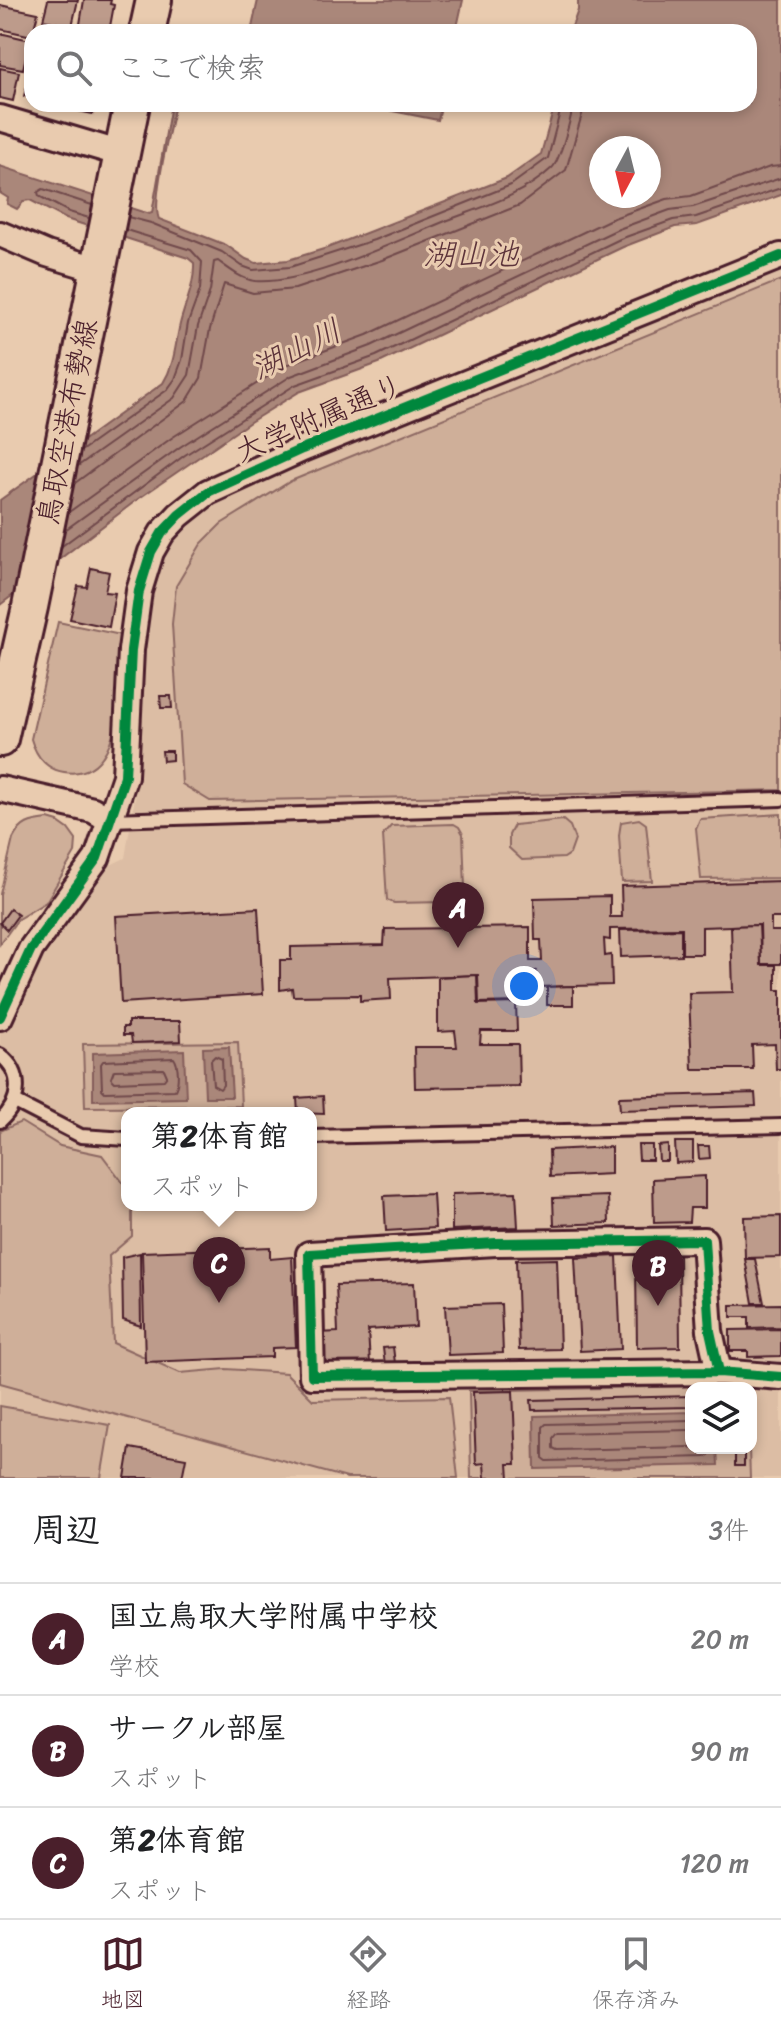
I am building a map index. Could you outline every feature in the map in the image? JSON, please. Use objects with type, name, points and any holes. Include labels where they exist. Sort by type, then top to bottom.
[{"type":"main road","points":[[149,24],[154,0]]},
{"type":"main road","name":"鳥取空港布勢線","points":[[0,739],[30,607],[130,112]]},
{"type":"street","points":[[0,118],[119,166]]},
{"type":"street","points":[[0,234],[47,254],[98,264]]},
{"type":"street","name":"大学附属通り","points":[[0,1017],[31,949],[97,858],[125,776],[134,616],[144,570],[162,533],[192,503],[227,483],[302,449],[781,256]]},
{"type":"street","points":[[0,789],[93,810],[110,820]]},
{"type":"street","points":[[719,1372],[710,1331],[704,1240],[496,1243],[309,1254],[312,1376],[719,1372],[781,1377]]},
{"type":"lane","points":[[110,820],[781,799]]},
{"type":"lane","points":[[0,1055],[15,1072],[18,1085],[15,1102],[0,1121]]},
{"type":"lane","points":[[15,1102],[81,1136],[121,1139]]},
{"type":"lane","points":[[317,1137],[781,1126]]},
{"type":"shaded area","points":[[781,268],[781,1478],[0,1478],[0,1012],[23,987],[100,870],[125,858],[137,785],[138,661],[146,587],[178,526],[232,490]]},
{"type":"shaded area","points":[[781,280],[781,790],[210,801],[182,784],[172,624],[176,586],[201,544],[221,524],[291,481]]},
{"type":"shaded area","points":[[58,622],[121,635],[116,722],[110,743],[100,760],[85,771],[64,772],[52,768],[39,756],[31,739]]},
{"type":"shaded area","points":[[781,814],[781,878],[701,879],[696,828],[700,819]]},
{"type":"shaded area","points":[[48,819],[68,829],[76,840],[75,853],[46,902],[18,919],[0,944],[0,894],[13,839],[19,829],[27,824]]},
{"type":"shaded area","points":[[639,819],[646,824],[652,881],[622,882],[621,822]]},
{"type":"shaded area","points":[[563,820],[570,826],[575,840],[570,854],[564,858],[522,860],[509,848],[509,835],[514,825]]},
{"type":"shaded area","points":[[454,824],[463,834],[465,888],[447,890],[446,902],[394,903],[387,900],[383,835],[391,826]]},
{"type":"shaded area","points":[[238,1042],[241,1106],[85,1107],[83,1044]]},
{"type":"shaded area","points":[[21,1122],[60,1146],[102,1155],[121,1180],[121,1211],[132,1211],[132,1236],[109,1256],[113,1343],[180,1373],[226,1369],[286,1373],[313,1400],[449,1397],[458,1478],[347,1478],[0,1383],[0,1131]]},
{"type":"shaded area","points":[[685,1386],[685,1454],[749,1454],[750,1478],[471,1478],[469,1391]]},
{"type":"shaded area","points":[[0,1406],[110,1425],[101,1478],[0,1478]]},
{"type":"water","points":[[258,0],[463,0],[458,24],[253,24]]},
{"type":"water","points":[[578,0],[781,0],[781,195],[697,225],[675,227],[623,247],[379,363],[299,392],[138,499],[0,605],[0,500],[163,383],[172,362],[194,263],[188,258],[66,219],[30,200],[24,201],[17,209],[7,204],[8,198],[0,193],[0,166],[149,214],[152,213],[170,112],[173,112],[159,181],[159,219],[226,245],[256,263],[288,260],[327,248],[507,178],[541,154],[553,112],[757,112],[757,24],[573,24]]},
{"type":"water","points":[[398,112],[440,112],[438,120]]},
{"type":"water","points":[[229,1047],[232,1097],[205,1097],[203,1048]]},
{"type":"water","points":[[184,1050],[186,1098],[93,1100],[93,1053]]},
{"type":"water","points":[[685,1412],[685,1454],[717,1454],[718,1465],[535,1469],[534,1416]]},
{"type":"building","points":[[48,0],[78,0],[72,24],[43,20]]},
{"type":"building","points":[[84,0],[111,0],[110,4],[114,5],[110,24],[80,24]]},
{"type":"building","points":[[0,5],[38,13],[35,24],[24,24],[24,34],[0,29]]},
{"type":"building","points":[[0,35],[24,39],[23,69],[0,65]]},
{"type":"building","points":[[0,68],[19,72],[13,101],[0,98]]},
{"type":"building","points":[[91,568],[109,572],[105,592],[115,593],[109,627],[70,619],[78,586],[87,587]]},
{"type":"building","points":[[160,696],[171,696],[172,708],[161,708]]},
{"type":"building","points":[[162,751],[172,751],[172,760],[163,761]]},
{"type":"building","points":[[781,881],[781,918],[771,918],[771,931],[781,931],[781,964],[761,964],[760,925],[702,927],[702,954],[682,954],[682,928],[610,929],[610,940],[604,939],[605,956],[611,955],[612,985],[537,987],[536,971],[529,972],[529,987],[516,987],[516,1002],[479,1003],[478,975],[390,978],[391,999],[360,1001],[360,995],[293,996],[292,988],[280,990],[280,960],[291,960],[291,947],[384,945],[385,929],[530,927],[530,961],[542,961],[541,940],[535,940],[534,898],[610,896],[610,917],[622,917],[621,886]]},
{"type":"building","points":[[258,908],[263,994],[121,1003],[116,916]]},
{"type":"building","points":[[10,909],[18,915],[7,930],[0,923]]},
{"type":"building","points":[[759,925],[761,965],[776,965],[776,990],[781,990],[781,1069],[776,1069],[775,1044],[752,1045],[753,1069],[692,1069],[689,993],[733,992],[731,926]]},
{"type":"building","points":[[681,929],[681,955],[621,957],[620,930]]},
{"type":"building","points":[[477,975],[478,1004],[516,1003],[517,1031],[481,1031],[480,1044],[518,1044],[519,1086],[415,1088],[414,1047],[457,1047],[455,1031],[438,1032],[438,977]]},
{"type":"building","points":[[573,986],[573,1005],[547,1005],[547,987]]},
{"type":"building","points":[[128,1021],[180,1021],[181,1041],[132,1043],[131,1035],[123,1035],[123,1027],[128,1027]]},
{"type":"building","points":[[755,1093],[756,1106],[620,1110],[619,1097]]},
{"type":"building","points":[[323,1096],[324,1114],[317,1114],[317,1107],[298,1107],[297,1098]]},
{"type":"building","points":[[675,1142],[693,1142],[693,1162],[676,1163]]},
{"type":"building","points":[[638,1145],[652,1145],[652,1160],[639,1160]]},
{"type":"building","points":[[668,1145],[668,1161],[659,1161],[658,1146]]},
{"type":"building","points":[[698,1146],[709,1146],[710,1158],[699,1159]]},
{"type":"building","points":[[611,1147],[611,1174],[550,1177],[549,1150]]},
{"type":"building","points":[[705,1176],[705,1208],[690,1208],[689,1222],[654,1223],[653,1179]]},
{"type":"building","points":[[516,1192],[518,1227],[452,1230],[452,1194]]},
{"type":"building","points":[[433,1194],[435,1228],[386,1231],[384,1196]]},
{"type":"building","points":[[608,1196],[609,1223],[554,1225],[553,1198]]},
{"type":"building","points":[[781,1216],[781,1257],[745,1258],[744,1217]]},
{"type":"building","points":[[270,1247],[270,1259],[292,1257],[296,1347],[272,1348],[272,1357],[145,1362],[142,1252]]},
{"type":"building","points":[[140,1253],[141,1326],[123,1320],[122,1257]]},
{"type":"building","points":[[679,1254],[680,1347],[637,1348],[636,1265],[654,1264],[653,1255]]},
{"type":"building","points":[[652,1255],[652,1264],[636,1264],[636,1256]]},
{"type":"building","points":[[617,1256],[621,1349],[580,1351],[575,1258]]},
{"type":"building","points":[[557,1259],[560,1349],[519,1350],[516,1260]]},
{"type":"building","points":[[745,1259],[755,1259],[764,1303],[753,1303]]},
{"type":"building","points":[[414,1283],[416,1327],[368,1330],[370,1364],[319,1366],[318,1333],[338,1332],[336,1285]]},
{"type":"building","points":[[501,1304],[503,1353],[448,1355],[445,1306]]},
{"type":"building","points":[[781,1304],[781,1327],[749,1328],[749,1317],[731,1317],[731,1305]]},
{"type":"building","points":[[781,1329],[781,1356],[748,1357],[748,1351],[730,1351],[730,1330]]},
{"type":"building","points":[[393,1347],[395,1363],[385,1365],[383,1348]]},
{"type":"building","points":[[513,1391],[516,1464],[508,1464],[509,1478],[485,1478],[484,1463],[476,1464],[473,1392]]},
{"type":"building","points":[[685,1396],[685,1407],[532,1410],[531,1400]]},
{"type":"building","points":[[130,1448],[186,1458],[182,1478],[125,1478]]},
{"type":"building","points":[[735,1454],[744,1454],[744,1466],[735,1466]]},
{"type":"cycle path","points":[[0,1017],[31,949],[97,858],[125,776],[131,650],[139,591],[151,552],[162,533],[179,515],[208,492],[302,449],[781,256]]},
{"type":"cycle path","points":[[719,1372],[710,1331],[704,1240],[496,1243],[309,1254],[312,1376],[719,1372],[781,1377]]},
{"type":"place","name":"国立鳥取大学附属中学校","points":[[458,948]]},
{"type":"place","name":"第2体育館","points":[[219,1303]]},
{"type":"place","name":"サークル部屋","points":[[658,1306]]},
{"type":"water label","name":"湖山池","points":[[471,254]]},
{"type":"water label","name":"湖山川","points":[[296,349]]}]
